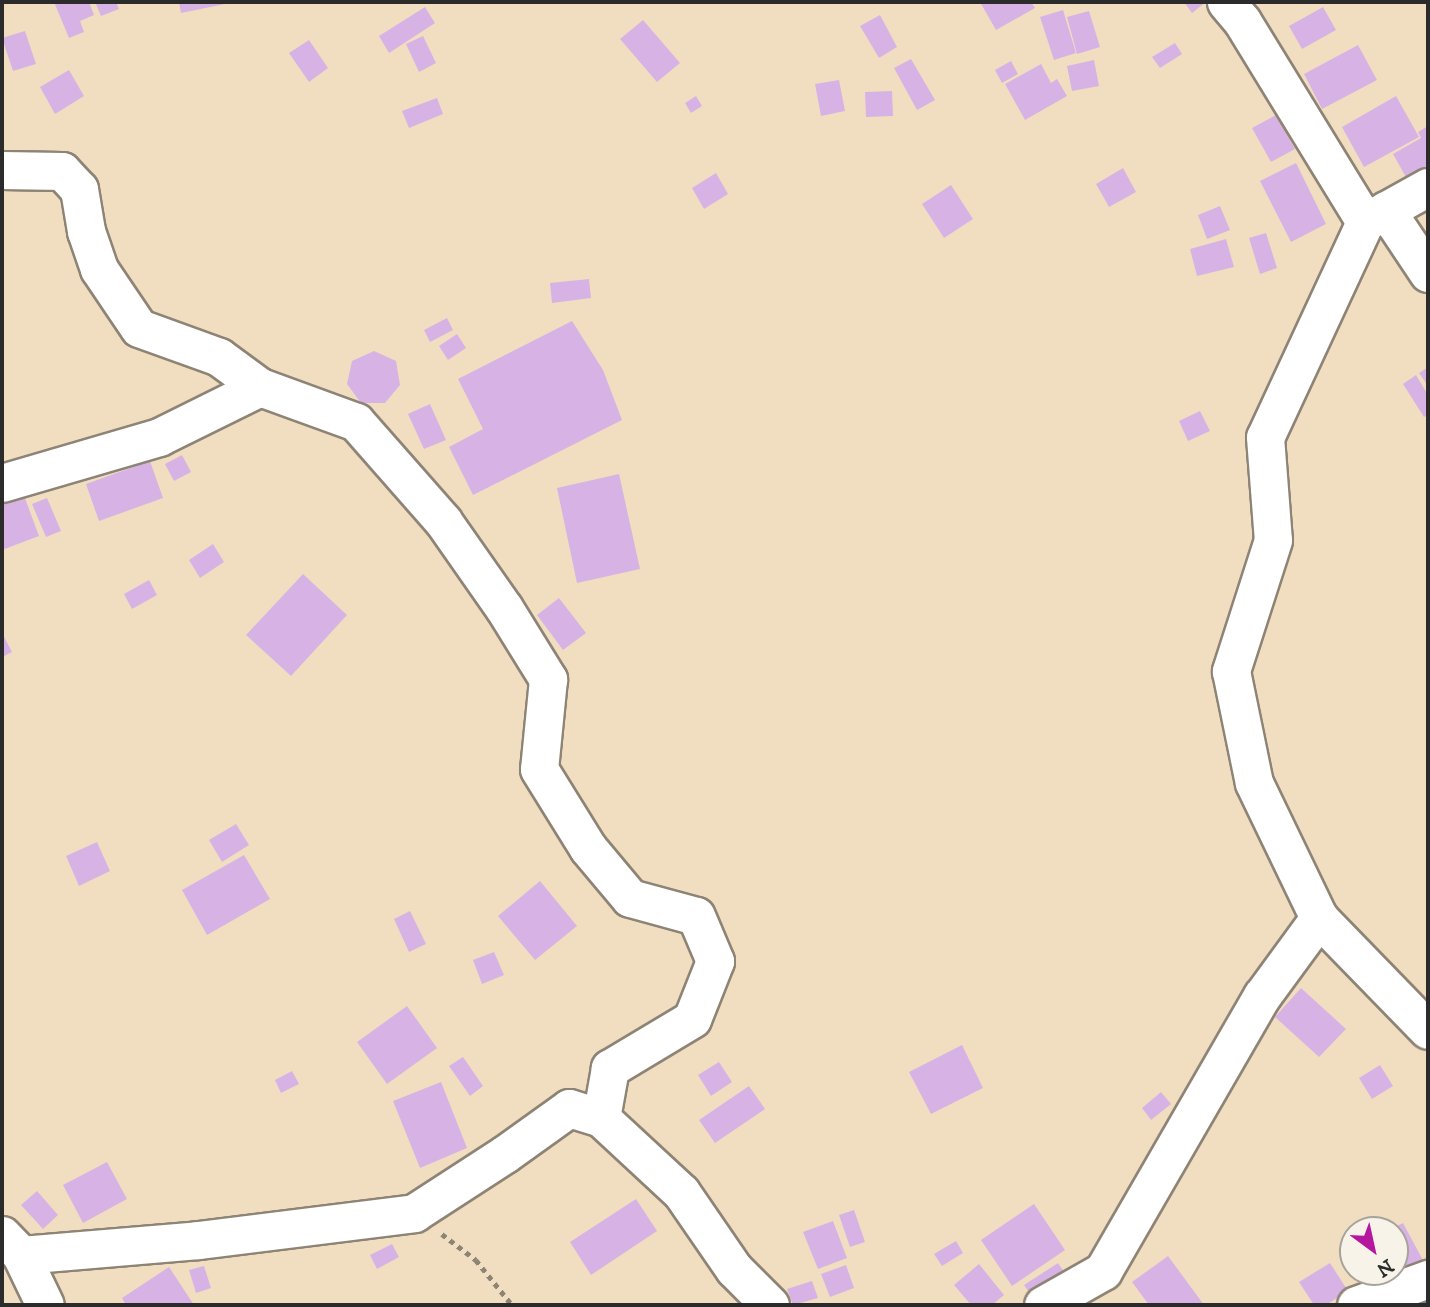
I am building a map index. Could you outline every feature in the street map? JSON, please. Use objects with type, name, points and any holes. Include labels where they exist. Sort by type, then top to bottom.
[{"type":"street","points":[[1226,2],[1242,21],[1376,216],[1428,274]]},
{"type":"street","points":[[2,170],[62,171],[79,190],[86,231],[99,269],[139,328],[219,357],[260,387],[356,422],[443,521],[504,608],[548,679],[539,769],[588,848],[630,898],[696,916],[715,961],[692,1019],[610,1068],[601,1118]]},
{"type":"street","points":[[1428,187],[1376,216],[1265,437],[1273,540],[1231,671],[1254,783],[1319,918],[1428,1030]]},
{"type":"street","points":[[2,483],[159,437],[260,387]]},
{"type":"street","points":[[1043,1305],[1103,1271],[1262,996],[1319,918]]},
{"type":"street","points":[[45,1305],[12,1245],[198,1240],[414,1213],[505,1154],[569,1108],[601,1118],[681,1192],[734,1269],[770,1305]]},
{"type":"street","points":[[1356,1305],[1428,1279]]},
{"type":"path","points":[[414,1213],[476,1260],[512,1305]]},
{"type":"building","points":[[54,2],[89,2],[94,15],[80,21],[84,32],[69,38]]},
{"type":"building","points":[[95,2],[116,2],[119,9],[101,16]]},
{"type":"building","points":[[179,2],[230,2],[230,3],[181,13]]},
{"type":"building","points":[[980,2],[1031,2],[1035,8],[996,30]]},
{"type":"building","points":[[1184,2],[1206,2],[1192,13]]},
{"type":"building","points":[[425,7],[435,23],[389,53],[379,36]]},
{"type":"building","points":[[1323,7],[1336,30],[1302,49],[1289,26]]},
{"type":"building","points":[[1063,10],[1076,53],[1054,60],[1040,17]]},
{"type":"building","points":[[1089,11],[1100,47],[1077,54],[1067,17]]},
{"type":"building","points":[[880,15],[897,47],[879,58],[860,26]]},
{"type":"building","points":[[643,20],[680,63],[657,82],[620,39]]},
{"type":"building","points":[[25,31],[36,64],[13,71],[2,38]]},
{"type":"building","points":[[423,36],[436,63],[419,72],[406,44]]},
{"type":"building","points":[[309,40],[328,68],[309,82],[289,53]]},
{"type":"building","points":[[1175,43],[1182,54],[1160,68],[1152,57]]},
{"type":"building","points":[[1358,45],[1377,80],[1322,109],[1304,74]]},
{"type":"building","points":[[911,59],[935,100],[917,110],[894,68]]},
{"type":"building","points":[[1094,60],[1099,86],[1072,91],[1067,66]]},
{"type":"building","points":[[1011,61],[1018,74],[1002,83],[995,70]]},
{"type":"building","points":[[1041,64],[1051,83],[1057,79],[1067,96],[1025,120],[1005,84]]},
{"type":"building","points":[[69,70],[84,96],[55,114],[40,87]]},
{"type":"building","points":[[839,80],[845,111],[821,116],[815,84]]},
{"type":"building","points":[[892,91],[893,116],[866,117],[865,92]]},
{"type":"building","points":[[696,96],[702,106],[691,113],[685,103]]},
{"type":"building","points":[[1396,96],[1419,137],[1364,167],[1342,127]]},
{"type":"building","points":[[437,98],[443,114],[409,128],[402,111]]},
{"type":"building","points":[[1276,115],[1295,149],[1271,162],[1252,128]]},
{"type":"building","points":[[1428,126],[1428,167],[1407,179],[1393,154],[1421,138],[1418,132]]},
{"type":"building","points":[[1296,163],[1326,224],[1291,242],[1260,181]]},
{"type":"building","points":[[1123,168],[1136,192],[1109,207],[1096,184]]},
{"type":"building","points":[[716,173],[728,194],[704,209],[692,188]]},
{"type":"building","points":[[951,185],[973,219],[944,238],[922,204]]},
{"type":"building","points":[[1220,206],[1230,230],[1207,239],[1198,215]]},
{"type":"building","points":[[1266,233],[1277,268],[1260,274],[1249,238]]},
{"type":"building","points":[[1226,239],[1234,267],[1197,276],[1190,249]]},
{"type":"building","points":[[589,279],[591,298],[552,303],[550,283]]},
{"type":"building","points":[[447,318],[453,330],[430,342],[424,330]]},
{"type":"building","points":[[572,321],[603,370],[622,420],[473,495],[449,447],[483,429],[458,379]]},
{"type":"building","points":[[457,334],[466,348],[448,360],[439,346]]},
{"type":"building","points":[[374,351],[396,361],[400,385],[385,403],[361,403],[347,384],[352,361]]},
{"type":"building","points":[[1428,367],[1428,386],[1419,373]]},
{"type":"building","points":[[1416,375],[1428,395],[1428,415],[1424,417],[1403,384]]},
{"type":"building","points":[[430,404],[446,440],[424,449],[408,414]]},
{"type":"building","points":[[1200,411],[1210,431],[1188,441],[1179,421]]},
{"type":"building","points":[[182,455],[191,472],[174,481],[165,464]]},
{"type":"building","points":[[150,461],[163,498],[99,521],[86,484]]},
{"type":"building","points":[[619,474],[640,569],[577,583],[557,488]]},
{"type":"building","points":[[23,493],[39,536],[2,550],[2,501]]},
{"type":"building","points":[[47,498],[61,531],[46,537],[32,504]]},
{"type":"building","points":[[213,544],[224,562],[200,578],[189,560]]},
{"type":"building","points":[[303,574],[347,615],[291,676],[246,635]]},
{"type":"building","points":[[149,580],[157,595],[132,609],[124,594]]},
{"type":"building","points":[[559,598],[586,633],[563,650],[537,615]]},
{"type":"building","points":[[2,633],[12,652],[2,657]]},
{"type":"building","points":[[236,824],[249,845],[222,862],[209,840]]},
{"type":"building","points":[[97,842],[110,871],[79,886],[66,856]]},
{"type":"building","points":[[244,855],[270,899],[207,935],[182,890]]},
{"type":"building","points":[[540,881],[577,926],[535,960],[498,916]]},
{"type":"building","points":[[410,911],[426,944],[409,952],[394,919]]},
{"type":"building","points":[[494,952],[504,975],[482,984],[473,960]]},
{"type":"building","points":[[1301,988],[1346,1029],[1319,1057],[1275,1017]]},
{"type":"building","points":[[407,1006],[437,1048],[387,1084],[357,1042]]},
{"type":"building","points":[[962,1045],[983,1088],[931,1114],[909,1072]]},
{"type":"building","points":[[463,1057],[483,1086],[470,1096],[449,1066]]},
{"type":"building","points":[[719,1062],[732,1082],[711,1096],[698,1075]]},
{"type":"building","points":[[1380,1065],[1393,1086],[1372,1099],[1359,1078]]},
{"type":"building","points":[[292,1071],[299,1084],[281,1093],[275,1080]]},
{"type":"building","points":[[441,1082],[467,1148],[420,1168],[393,1101]]},
{"type":"building","points":[[749,1086],[765,1109],[715,1143],[699,1120]]},
{"type":"building","points":[[1161,1092],[1171,1104],[1151,1120],[1142,1108]]},
{"type":"building","points":[[107,1162],[127,1199],[83,1223],[63,1185]]},
{"type":"building","points":[[37,1191],[58,1215],[43,1229],[21,1205]]},
{"type":"building","points":[[636,1199],[657,1231],[591,1275],[570,1242]]},
{"type":"building","points":[[1034,1204],[1065,1250],[1012,1286],[981,1240]]},
{"type":"building","points":[[854,1210],[865,1242],[850,1247],[839,1215]]},
{"type":"building","points":[[833,1221],[847,1258],[818,1269],[803,1232]]},
{"type":"building","points":[[1409,1234],[1426,1266],[1409,1276]]},
{"type":"building","points":[[956,1241],[963,1253],[942,1266],[934,1254]]},
{"type":"building","points":[[392,1244],[399,1257],[377,1269],[370,1255]]},
{"type":"building","points":[[1168,1256],[1204,1305],[1149,1305],[1132,1282]]},
{"type":"building","points":[[1058,1263],[1067,1276],[1033,1298],[1024,1285]]},
{"type":"building","points":[[1330,1263],[1339,1277],[1339,1286],[1345,1286],[1348,1291],[1326,1305],[1314,1305],[1299,1282]]},
{"type":"building","points":[[979,1264],[1004,1295],[992,1305],[971,1305],[954,1285]]},
{"type":"building","points":[[846,1265],[854,1288],[830,1297],[821,1274]]},
{"type":"building","points":[[204,1266],[211,1288],[196,1293],[189,1270]]},
{"type":"building","points":[[169,1267],[194,1305],[126,1305],[122,1298]]},
{"type":"building","points":[[812,1281],[818,1298],[793,1305],[787,1289]]}]
